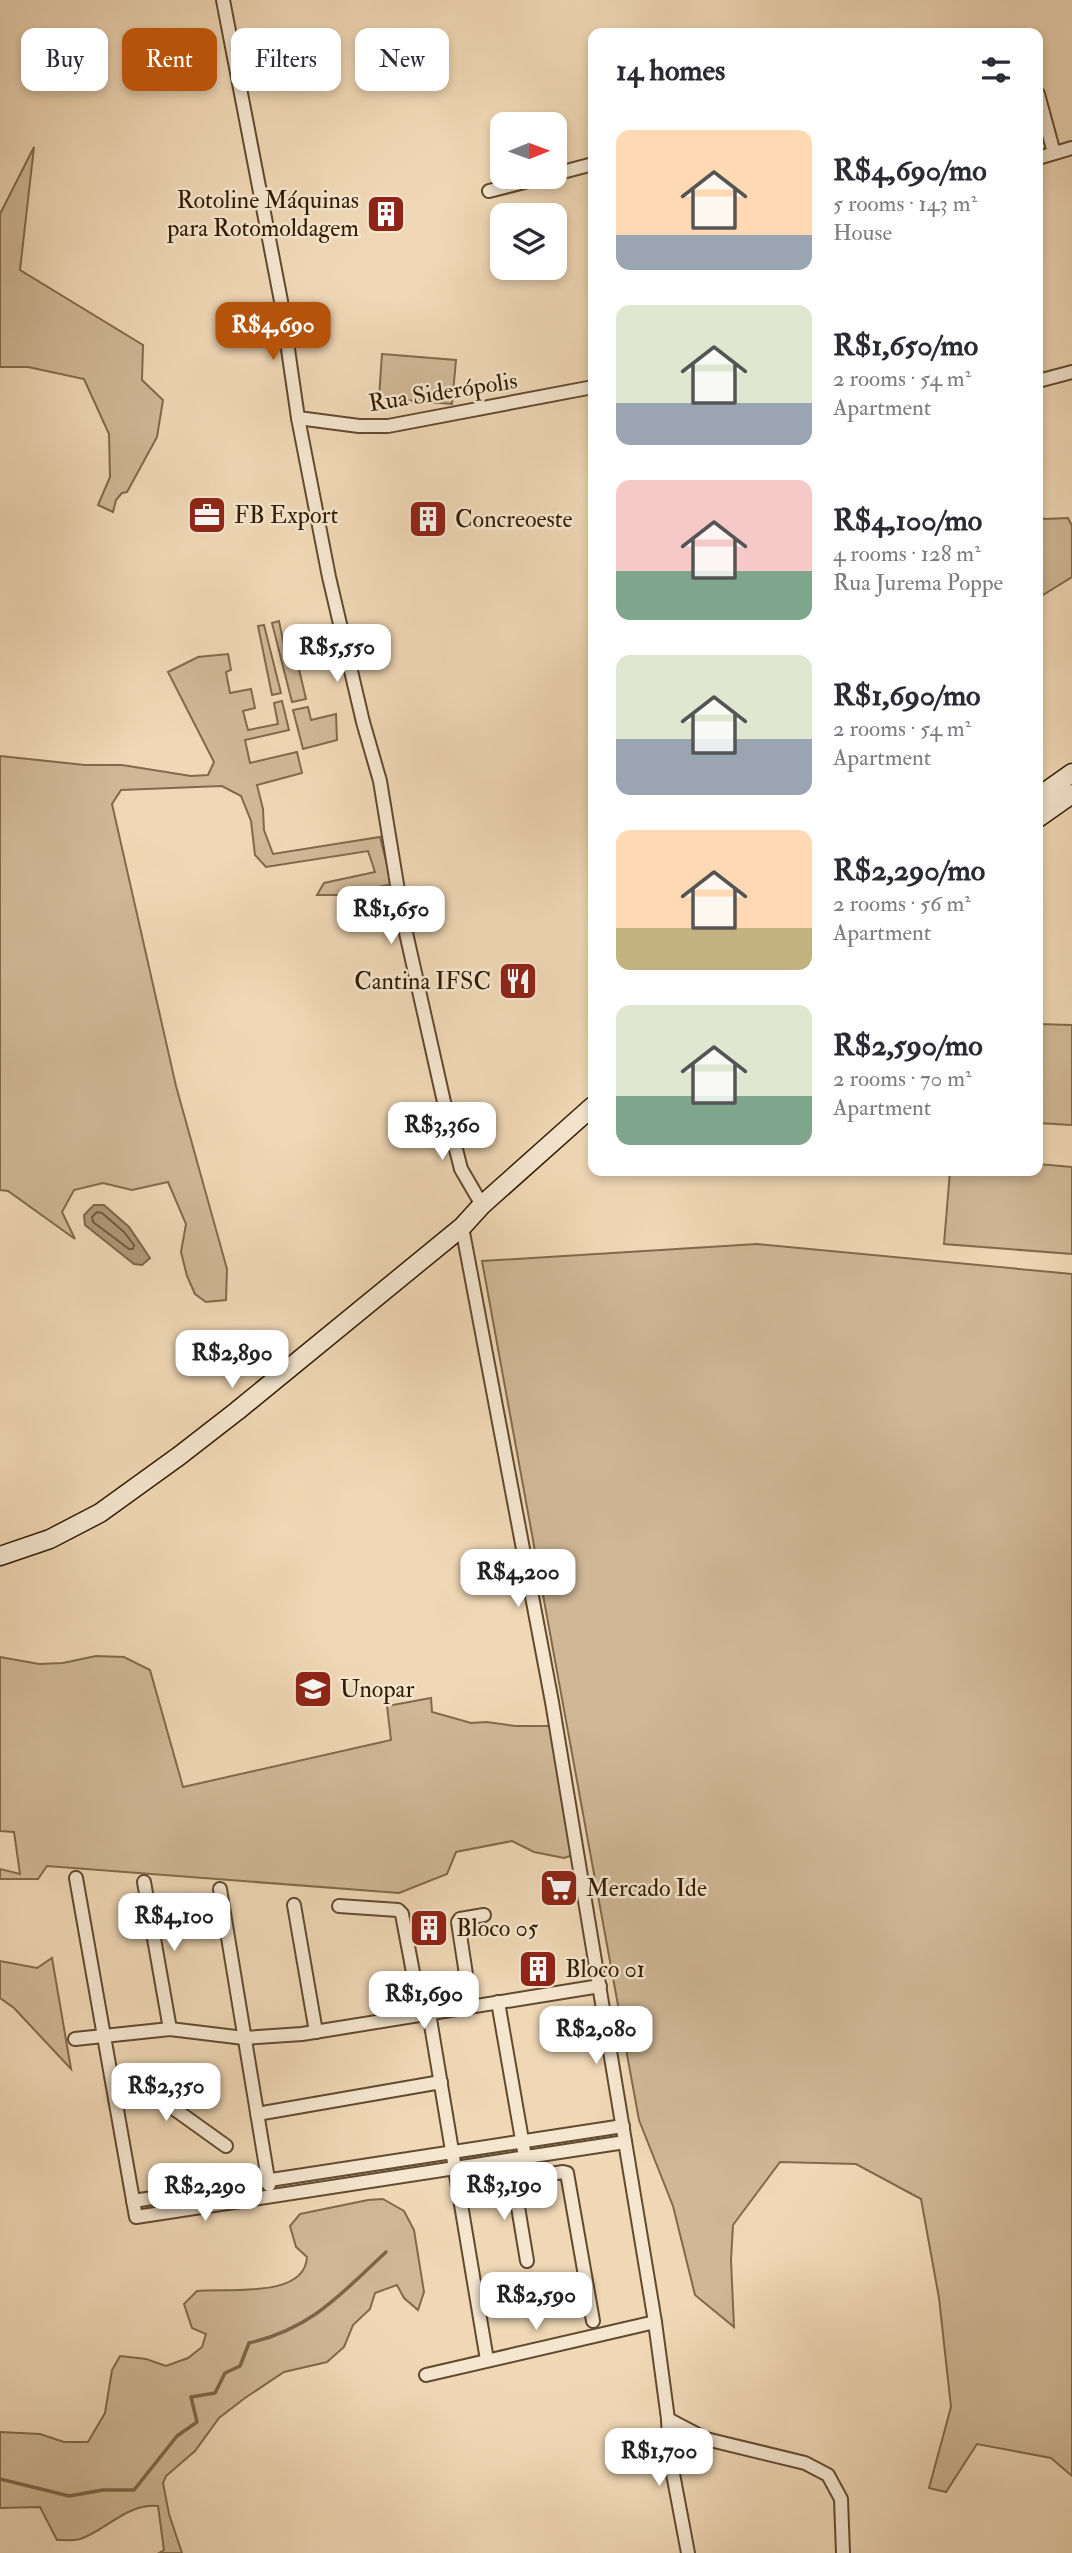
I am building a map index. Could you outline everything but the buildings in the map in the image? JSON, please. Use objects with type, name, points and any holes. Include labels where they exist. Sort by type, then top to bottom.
[{"type":"street","points":[[223,0],[281,301],[298,418],[331,587],[380,781],[402,915],[444,1102],[461,1169],[482,1205]]},
{"type":"street","points":[[1043,112],[1054,153]]},
{"type":"street","points":[[1043,156],[1072,148]]},
{"type":"street","points":[[567,171],[588,165]]},
{"type":"street","points":[[489,191],[497,189]]},
{"type":"street","points":[[1043,380],[1072,372]]},
{"type":"street","name":"Rua Siderópolis","points":[[298,418],[359,426],[388,426],[588,388]]},
{"type":"street","points":[[1043,793],[1072,773]]},
{"type":"street","points":[[1043,814],[1072,794]]},
{"type":"street","points":[[0,1556],[50,1539],[100,1513],[228,1419],[461,1227],[588,1111]]},
{"type":"street","points":[[558,1138],[588,1119]]},
{"type":"street","points":[[461,1227],[537,1620],[600,1986],[654,2322],[668,2419],[670,2458],[688,2553]]},
{"type":"street","points":[[76,1878],[136,2217],[625,2142]]},
{"type":"street","points":[[144,1882],[170,2029]]},
{"type":"street","points":[[220,1889],[270,2196]]},
{"type":"street","points":[[295,1905],[316,2032]]},
{"type":"street","points":[[339,1906],[398,1910],[402,1914],[441,2081],[487,2360]]},
{"type":"street","points":[[471,2007],[458,1922],[460,1919],[484,1915]]},
{"type":"street","points":[[75,2039],[170,2029],[244,2038],[316,2032],[600,1986]]},
{"type":"street","points":[[498,2002],[525,2157],[515,2180],[527,2261]]},
{"type":"street","points":[[111,2075],[127,2075],[226,2146]]},
{"type":"street","points":[[257,2114],[441,2081]]},
{"type":"street","points":[[133,2201],[623,2126]]},
{"type":"street","points":[[515,2180],[563,2172],[567,2174],[593,2321]]},
{"type":"street","points":[[426,2375],[654,2322]]},
{"type":"street","points":[[668,2419],[706,2439],[805,2463],[828,2474],[841,2499],[843,2553]]},
{"type":"shaded area","points":[[34,147],[20,270],[143,345],[142,380],[163,400],[157,437],[127,492],[122,493],[116,500],[113,512],[98,505],[110,477],[109,434],[84,379],[28,367],[0,367],[0,214]]},
{"type":"shaded area","points":[[382,354],[456,360],[452,404],[379,398]]},
{"type":"shaded area","points":[[1043,518],[1068,518],[1072,526],[1072,577],[1043,595]]},
{"type":"shaded area","points":[[279,621],[286,655],[313,650],[322,655],[297,661],[306,699],[292,702],[272,623]]},
{"type":"shaded area","points":[[264,625],[281,693],[272,695],[258,626]]},
{"type":"shaded area","points":[[228,654],[231,670],[226,672],[230,693],[251,689],[255,708],[243,711],[248,730],[278,724],[274,703],[282,701],[289,730],[245,740],[250,763],[297,752],[302,773],[257,785],[263,809],[264,830],[273,854],[380,837],[392,884],[341,895],[317,895],[324,883],[375,872],[368,851],[266,867],[255,855],[251,821],[241,796],[222,786],[121,790],[112,804],[176,1086],[227,1269],[226,1300],[206,1302],[195,1294],[187,1276],[181,1252],[186,1224],[168,1182],[132,1190],[103,1183],[74,1190],[62,1212],[75,1239],[8,1191],[0,1190],[0,756],[85,765],[122,765],[191,776],[208,775],[214,762],[168,672],[198,657]]},
{"type":"shaded area","points":[[308,707],[311,720],[336,714],[337,740],[303,749],[293,710]]},
{"type":"shaded area","points":[[1043,1024],[1072,1025],[1072,1125],[1043,1123]]},
{"type":"shaded area","points":[[1043,1164],[1072,1167],[1072,1254],[944,1244],[950,1176],[1043,1176]]},
{"type":"shaded area","points":[[757,1244],[1072,1274],[1072,2476],[1051,2458],[977,2444],[946,2492],[929,2488],[951,2407],[939,2298],[921,2199],[856,2164],[780,2162],[733,2225],[731,2260],[734,2327],[695,2295],[673,2206],[639,2120],[482,1261]]},
{"type":"shaded area","points":[[96,1656],[124,1657],[150,1670],[183,1787],[391,1740],[387,1706],[431,1698],[432,1712],[471,1723],[553,1726],[573,1855],[564,1858],[534,1852],[512,1841],[456,1852],[447,1874],[399,1893],[47,1866],[38,1879],[0,1879],[0,1869],[20,1874],[14,1832],[0,1831],[0,1657],[39,1664],[63,1663]]},
{"type":"shaded area","points":[[52,1958],[71,2069],[14,2008],[0,1998],[0,1961],[37,1968]]},
{"type":"shaded area","points":[[383,2199],[404,2211],[414,2230],[424,2292],[418,2310],[404,2298],[397,2285],[375,2293],[370,2309],[353,2325],[344,2347],[327,2362],[284,2372],[219,2418],[195,2451],[166,2476],[163,2483],[169,2514],[182,2553],[159,2553],[164,2550],[158,2506],[136,2509],[89,2535],[68,2540],[57,2540],[40,2507],[0,2508],[0,2432],[40,2434],[64,2442],[88,2442],[105,2413],[112,2370],[120,2356],[146,2359],[166,2366],[188,2358],[202,2347],[206,2334],[192,2328],[184,2304],[197,2291],[262,2289],[293,2280],[303,2270],[307,2257],[296,2247],[290,2226],[300,2214]]},
{"type":"water","points":[[94,1205],[104,1205],[129,1227],[150,1258],[142,1265],[134,1264],[85,1225],[84,1215]]},
{"type":"waterway","points":[[0,2479],[69,2496],[103,2490],[134,2490],[177,2436],[197,2422],[191,2397],[215,2393],[225,2373],[240,2366],[249,2343],[271,2337],[308,2319],[339,2296],[386,2252]]},
{"type":"place","name":"Rotoline Máquinas para Rotomoldagem","points":[[386,214]]},
{"type":"place","name":"FB Export","points":[[207,515]]},
{"type":"place","name":"Concreoeste","points":[[428,519]]},
{"type":"place","name":"Cantina IFSC","points":[[518,981]]},
{"type":"place","name":"Unopar","points":[[313,1689]]},
{"type":"place","name":"Mercado Ide","points":[[559,1888]]},
{"type":"place","name":"Bloco 05","points":[[429,1928]]},
{"type":"place","name":"Bloco 01","points":[[538,1969]]}]
